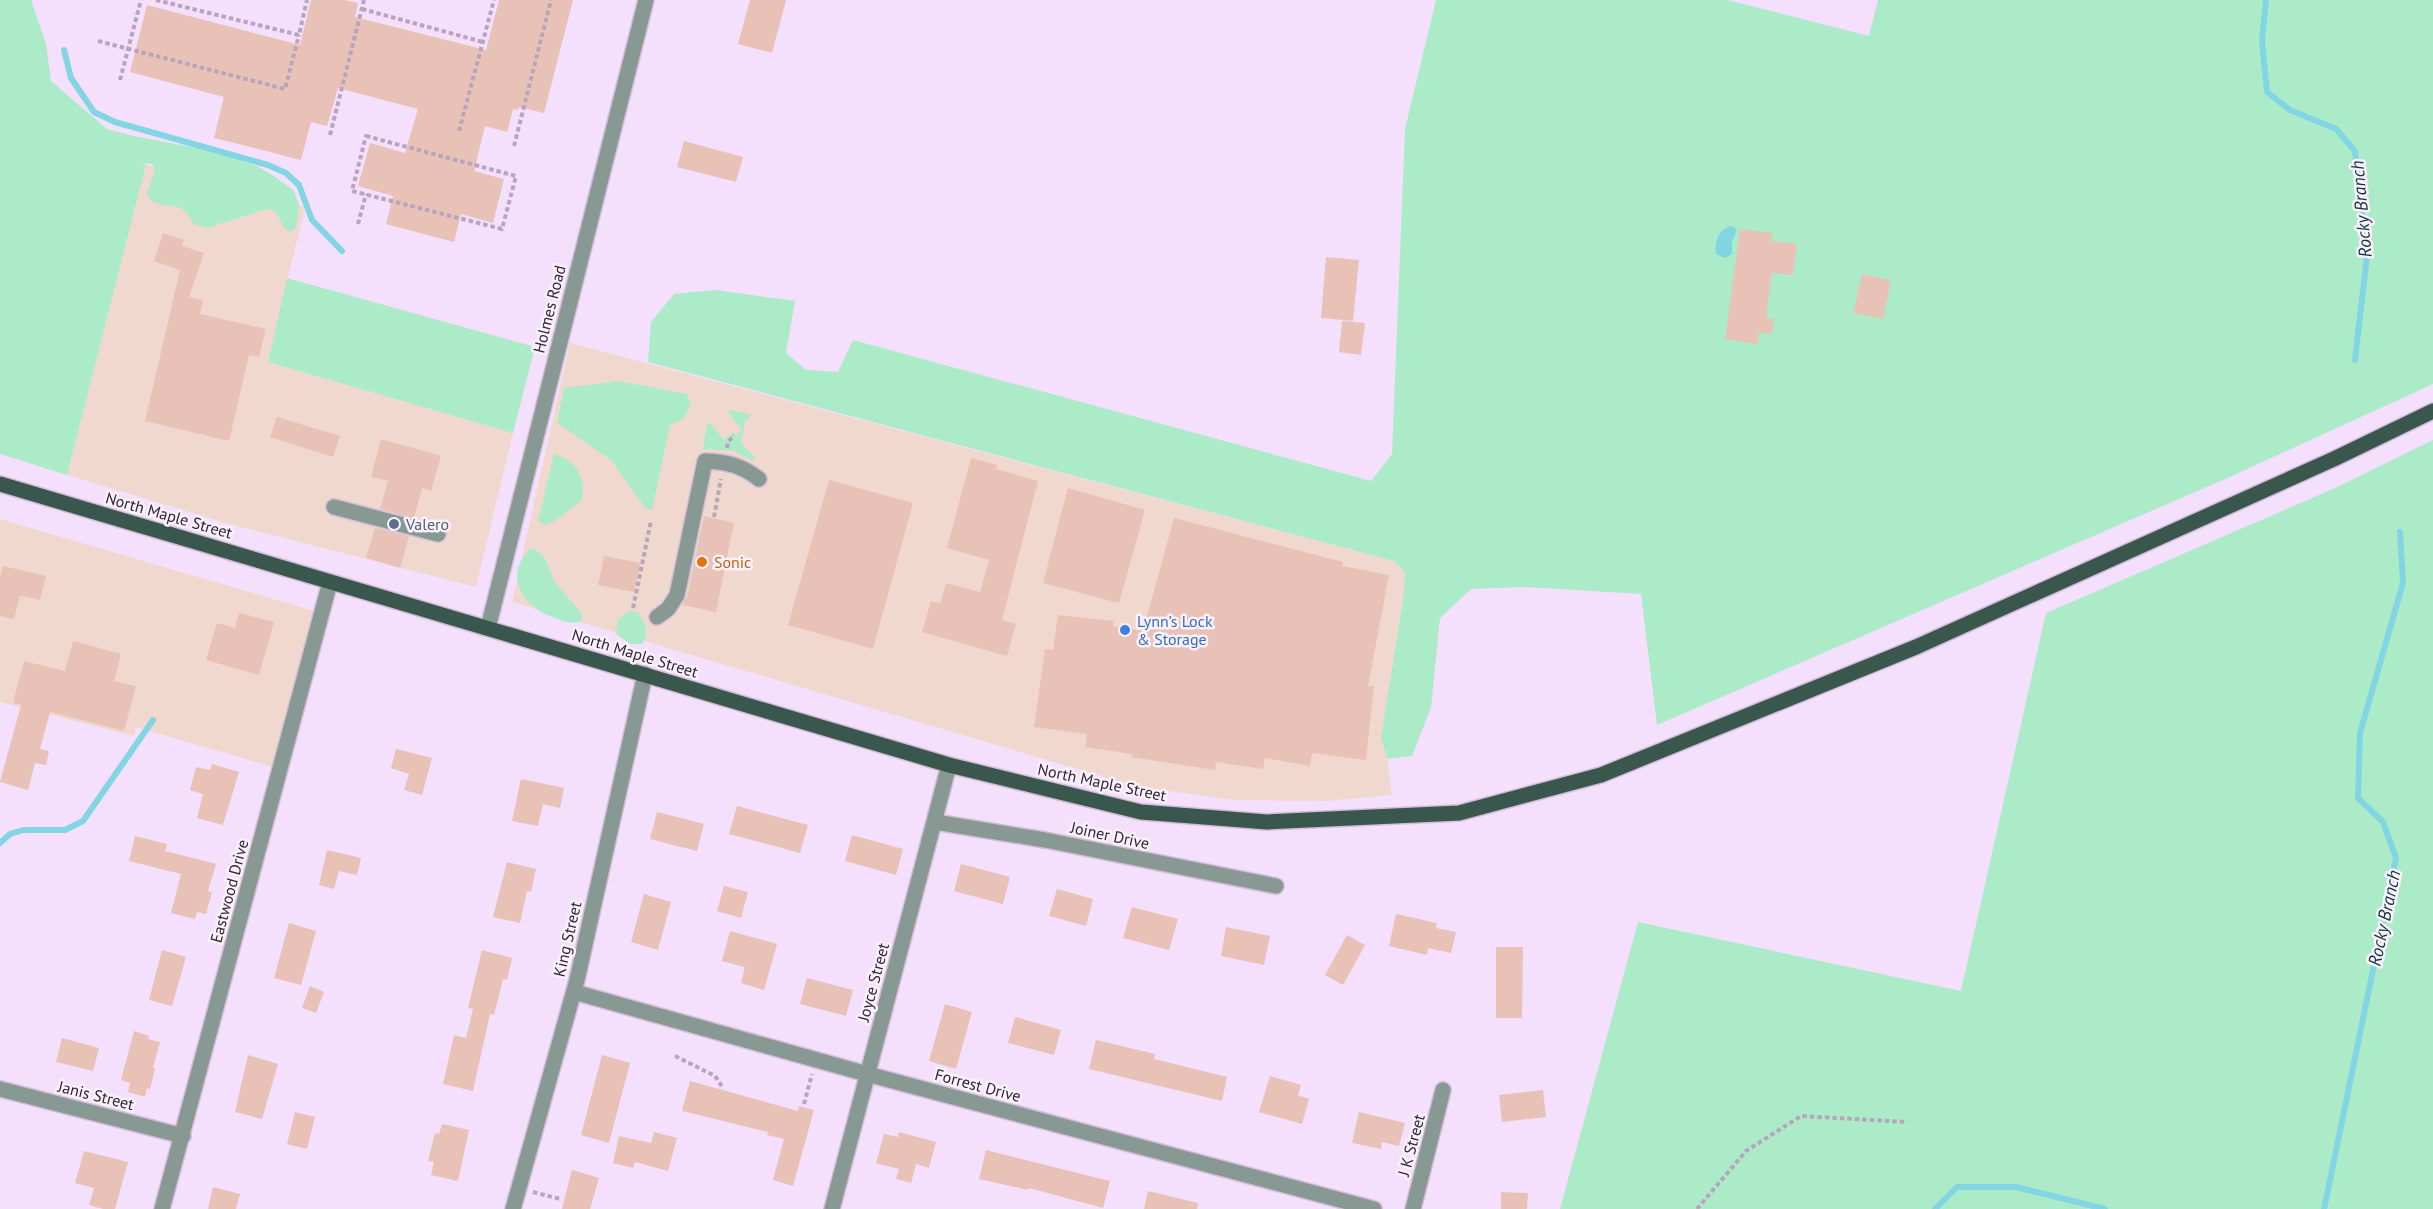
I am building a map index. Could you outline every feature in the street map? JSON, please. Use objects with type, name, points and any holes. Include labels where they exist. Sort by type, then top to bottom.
[{"type":"main road","name":"North Maple Street","points":[[0,484],[949,765],[1141,812],[1267,822],[1459,813],[1601,775],[1916,647],[2336,458],[2433,411]]},
{"type":"street","name":"Holmes Road","points":[[488,628],[646,0]]},
{"type":"street","points":[[657,617],[668,609],[677,595],[705,461],[728,462],[745,467],[759,479]]},
{"type":"street","points":[[334,507],[438,534]]},
{"type":"street","name":"Eastwood Drive","points":[[162,1209],[330,582]]},
{"type":"street","name":"King Street","points":[[513,1209],[574,992],[645,674]]},
{"type":"street","name":"Joyce Street","points":[[832,1209],[949,765]]},
{"type":"street","name":"Joiner Drive","points":[[935,822],[1045,840],[1276,886]]},
{"type":"street","name":"Forrest Drive","points":[[574,992],[867,1074],[1374,1209]]},
{"type":"street","name":"Janis Street","points":[[0,1089],[183,1136]]},
{"type":"street","name":"J K Street","points":[[1413,1209],[1443,1090]]},
{"type":"path","points":[[120,80],[141,0]]},
{"type":"path","points":[[156,0],[299,35]]},
{"type":"path","points":[[98,41],[285,89],[308,0]]},
{"type":"path","points":[[330,135],[364,0]]},
{"type":"path","points":[[459,131],[494,0]]},
{"type":"path","points":[[514,146],[551,0]]},
{"type":"path","points":[[362,9],[483,42]]},
{"type":"path","points":[[366,136],[516,176],[502,230],[366,194],[352,191],[366,136]]},
{"type":"path","points":[[358,224],[366,194]]},
{"type":"path","points":[[633,608],[651,520]]},
{"type":"path","points":[[675,1056],[715,1076],[723,1088]]},
{"type":"path","points":[[804,1104],[816,1059]]},
{"type":"path","points":[[1697,1209],[1746,1151],[1802,1116],[1907,1122]]},
{"type":"path","points":[[518,1188],[560,1199]]},
{"type":"shaded area","points":[[146,165],[305,207],[268,362],[513,433],[476,587],[226,523],[67,475]]},
{"type":"shaded area","points":[[570,343],[1394,561],[1405,572],[1403,599],[1381,738],[1387,759],[1392,795],[1327,801],[1235,800],[1139,787],[512,602]]},
{"type":"shaded area","points":[[0,519],[314,611],[273,767],[136,727],[134,736],[0,702]]},
{"type":"green space","points":[[0,0],[31,0],[46,44],[51,81],[107,129],[208,150],[257,166],[294,191],[299,205],[296,228],[291,232],[284,228],[276,212],[267,209],[207,228],[194,224],[178,207],[157,204],[150,200],[147,193],[155,170],[152,164],[140,163],[146,165],[67,475],[0,454]]},
{"type":"green space","points":[[1436,0],[1728,0],[1869,36],[1878,0],[2433,0],[2433,384],[2232,476],[1657,725],[1641,594],[1525,587],[1471,589],[1440,618],[1431,707],[1412,756],[1387,759],[1381,738],[1403,599],[1405,572],[1394,561],[648,362],[651,322],[674,294],[715,290],[795,301],[786,353],[806,370],[838,372],[853,340],[1371,481],[1392,454],[1405,129]]},
{"type":"green space","points":[[287,278],[535,347],[513,433],[268,362]]},
{"type":"green space","points":[[619,381],[687,394],[691,404],[684,418],[670,425],[652,510],[646,509],[611,460],[557,423],[564,388]]},
{"type":"green space","points":[[730,410],[752,415],[745,421],[741,443],[755,458],[752,461],[735,451],[703,449],[707,423],[710,423],[724,440],[733,432],[736,436],[742,430],[728,412]]},
{"type":"green space","points":[[2433,440],[2433,1209],[1560,1209],[1638,922],[1961,991],[2046,613],[2333,489]]},
{"type":"green space","points":[[554,454],[574,465],[578,471],[583,491],[582,500],[553,522],[545,525],[538,521]]},
{"type":"green space","points":[[535,549],[545,558],[555,583],[582,613],[579,622],[567,622],[544,614],[526,600],[517,581],[517,571],[521,560],[529,550]]},
{"type":"green space","points":[[631,611],[637,612],[645,624],[646,635],[642,644],[630,644],[616,634],[618,619]]},
{"type":"water","points":[[1731,226],[1737,229],[1732,242],[1732,254],[1725,258],[1716,254],[1716,240],[1723,230]]},
{"type":"building","points":[[311,0],[345,0],[358,3],[355,17],[486,50],[499,0],[573,0],[544,113],[519,107],[518,110],[513,109],[507,132],[485,126],[474,171],[504,179],[493,223],[461,214],[454,242],[386,224],[393,196],[358,186],[370,143],[405,153],[418,109],[338,88],[327,126],[311,122],[301,160],[214,138],[224,97],[130,72],[147,5],[300,45]]},
{"type":"building","points":[[750,0],[786,0],[772,53],[738,44]]},
{"type":"building","points":[[684,141],[743,157],[736,182],[677,167]]},
{"type":"building","points":[[1740,229],[1773,233],[1771,241],[1797,244],[1793,275],[1772,273],[1766,318],[1774,319],[1772,334],[1759,332],[1758,344],[1725,339]]},
{"type":"building","points":[[163,233],[184,240],[182,246],[204,253],[189,297],[203,300],[200,314],[266,329],[259,357],[249,355],[229,441],[145,421],[180,270],[154,261]]},
{"type":"building","points":[[1326,257],[1359,260],[1353,321],[1321,318]]},
{"type":"building","points":[[1862,274],[1891,280],[1883,319],[1853,313]]},
{"type":"building","points":[[1342,321],[1365,323],[1361,355],[1339,352]]},
{"type":"building","points":[[277,417],[340,436],[333,457],[270,437]]},
{"type":"building","name":"Valero","points":[[381,439],[441,456],[431,491],[422,488],[414,518],[380,509],[388,481],[371,477]]},
{"type":"building","points":[[971,458],[997,465],[996,469],[1038,481],[1002,620],[1016,624],[1007,656],[922,632],[931,601],[940,604],[946,583],[980,592],[989,560],[947,548]]},
{"type":"building","points":[[829,480],[913,503],[873,649],[788,625]]},
{"type":"building","points":[[1068,488],[1145,510],[1119,603],[1043,583]]},
{"type":"building","points":[[704,516],[734,523],[716,612],[682,605],[687,597]]},
{"type":"building","points":[[1174,518],[1343,562],[1342,566],[1389,575],[1368,686],[1374,686],[1366,760],[1312,753],[1310,766],[1265,758],[1263,769],[1216,762],[1215,770],[1131,757],[1132,754],[1085,747],[1087,734],[1034,727],[1045,649],[1053,650],[1058,615],[1114,621],[1113,626],[1143,631]]},
{"type":"building","points":[[375,528],[409,536],[400,568],[366,558]]},
{"type":"building","points":[[604,556],[640,563],[634,592],[598,585]]},
{"type":"building","points":[[3,566],[46,576],[40,600],[20,596],[14,619],[0,616],[0,577]]},
{"type":"building","points":[[239,613],[274,622],[259,675],[206,660],[217,623],[235,628]]},
{"type":"building","points":[[73,641],[121,654],[114,681],[136,686],[124,731],[50,712],[40,749],[49,751],[46,765],[35,763],[28,790],[0,782],[21,705],[13,703],[24,661],[65,671]]},
{"type":"building","points":[[396,749],[432,758],[422,795],[404,790],[409,774],[391,768]]},
{"type":"building","points":[[212,764],[239,772],[223,825],[197,818],[203,794],[190,790],[196,767],[210,770]]},
{"type":"building","points":[[521,779],[564,788],[560,808],[543,804],[538,826],[512,821]]},
{"type":"building","points":[[737,806],[808,825],[800,853],[729,834]]},
{"type":"building","points":[[657,812],[704,824],[697,851],[650,839]]},
{"type":"building","points":[[852,835],[903,849],[896,875],[845,861]]},
{"type":"building","points":[[135,836],[167,844],[165,851],[216,864],[208,891],[212,892],[206,914],[197,912],[195,919],[171,913],[181,874],[129,861]]},
{"type":"building","points":[[327,850],[361,858],[357,875],[339,871],[334,889],[319,885]]},
{"type":"building","points":[[507,862],[536,869],[531,892],[527,891],[520,923],[493,917]]},
{"type":"building","points":[[961,864],[1010,877],[1003,904],[954,891]]},
{"type":"building","points":[[724,886],[748,892],[741,918],[717,911]]},
{"type":"building","points":[[1057,889],[1093,899],[1086,926],[1049,916]]},
{"type":"building","points":[[644,894],[671,902],[658,950],[631,942]]},
{"type":"building","points":[[1132,907],[1178,919],[1169,950],[1123,938]]},
{"type":"building","points":[[1396,914],[1437,923],[1436,928],[1456,932],[1451,953],[1428,948],[1427,955],[1389,946]]},
{"type":"building","points":[[289,923],[316,931],[301,985],[274,978]]},
{"type":"building","points":[[1226,927],[1270,936],[1264,965],[1221,956]]},
{"type":"building","points":[[730,931],[777,944],[764,990],[741,983],[745,967],[722,961]]},
{"type":"building","points":[[1347,935],[1365,945],[1343,985],[1325,975]]},
{"type":"building","points":[[1496,947],[1523,947],[1522,1018],[1496,1018]]},
{"type":"building","points":[[162,950],[186,957],[172,1006],[149,1000]]},
{"type":"building","points":[[482,950],[512,958],[507,980],[503,979],[494,1015],[490,1014],[473,1091],[443,1084],[454,1035],[466,1038],[473,1009],[468,1008]]},
{"type":"building","points":[[807,978],[853,990],[846,1016],[800,1004]]},
{"type":"building","points":[[310,986],[324,992],[316,1013],[302,1008]]},
{"type":"building","points":[[945,1004],[972,1012],[956,1069],[929,1061]]},
{"type":"building","points":[[1015,1017],[1061,1030],[1054,1055],[1008,1043]]},
{"type":"building","points":[[134,1031],[149,1036],[148,1039],[160,1042],[150,1089],[147,1088],[145,1097],[128,1092],[130,1083],[121,1080]]},
{"type":"building","points":[[62,1038],[99,1048],[93,1071],[56,1062]]},
{"type":"building","points":[[1096,1040],[1155,1054],[1154,1059],[1227,1077],[1222,1101],[1089,1069]]},
{"type":"building","points":[[248,1055],[278,1064],[262,1119],[235,1112]]},
{"type":"building","points":[[602,1055],[630,1063],[609,1143],[581,1135]]},
{"type":"building","points":[[1270,1076],[1301,1085],[1298,1095],[1309,1099],[1302,1124],[1259,1112]]},
{"type":"building","points":[[690,1081],[798,1111],[799,1106],[814,1110],[793,1186],[773,1180],[784,1139],[767,1135],[768,1132],[682,1111]]},
{"type":"building","points":[[1543,1090],[1546,1117],[1502,1122],[1499,1095]]},
{"type":"building","points":[[295,1112],[315,1117],[307,1149],[287,1144]]},
{"type":"building","points":[[1359,1112],[1405,1123],[1399,1146],[1382,1142],[1381,1149],[1352,1143]]},
{"type":"building","points":[[442,1124],[469,1130],[458,1181],[431,1175],[434,1162],[428,1161],[435,1133],[439,1134]]},
{"type":"building","points":[[654,1132],[677,1138],[668,1171],[635,1162],[633,1168],[613,1163],[619,1136],[651,1143]]},
{"type":"building","points":[[899,1132],[936,1142],[929,1168],[916,1164],[911,1183],[896,1179],[899,1169],[876,1163],[884,1134],[898,1137]]},
{"type":"building","points":[[986,1150],[1110,1181],[1103,1208],[1029,1188],[1028,1190],[979,1179]]},
{"type":"building","points":[[84,1151],[128,1162],[115,1209],[103,1209],[89,1205],[94,1188],[75,1183]]},
{"type":"building","points":[[572,1170],[599,1178],[590,1209],[562,1209]]},
{"type":"building","points":[[213,1187],[240,1194],[236,1209],[208,1209]]},
{"type":"building","points":[[1148,1191],[1198,1203],[1197,1209],[1144,1209]]},
{"type":"building","points":[[1501,1192],[1528,1193],[1527,1209],[1501,1209]]},
{"type":"waterway","name":"Rocky Branch","points":[[2266,0],[2262,41],[2267,92],[2290,110],[2336,129],[2355,151],[2367,256],[2355,360]]},
{"type":"waterway","points":[[64,50],[71,78],[94,112],[115,122],[268,165],[286,173],[299,185],[312,220],[342,251]]},
{"type":"waterway","name":"Rocky Branch","points":[[2324,1209],[2396,858],[2383,822],[2358,798],[2360,733],[2403,583],[2400,532]]},
{"type":"waterway","points":[[0,843],[10,834],[23,830],[65,830],[83,821],[153,720]]},
{"type":"waterway","name":"Rocky Branch","points":[[1935,1209],[1957,1187],[2016,1187],[2105,1209]]},
{"type":"place","name":"Valero","points":[[394,524]]},
{"type":"place","name":"Sonic","points":[[702,562]]},
{"type":"place","name":"Lynn’s Lock & Storage","points":[[1125,630]]}]
